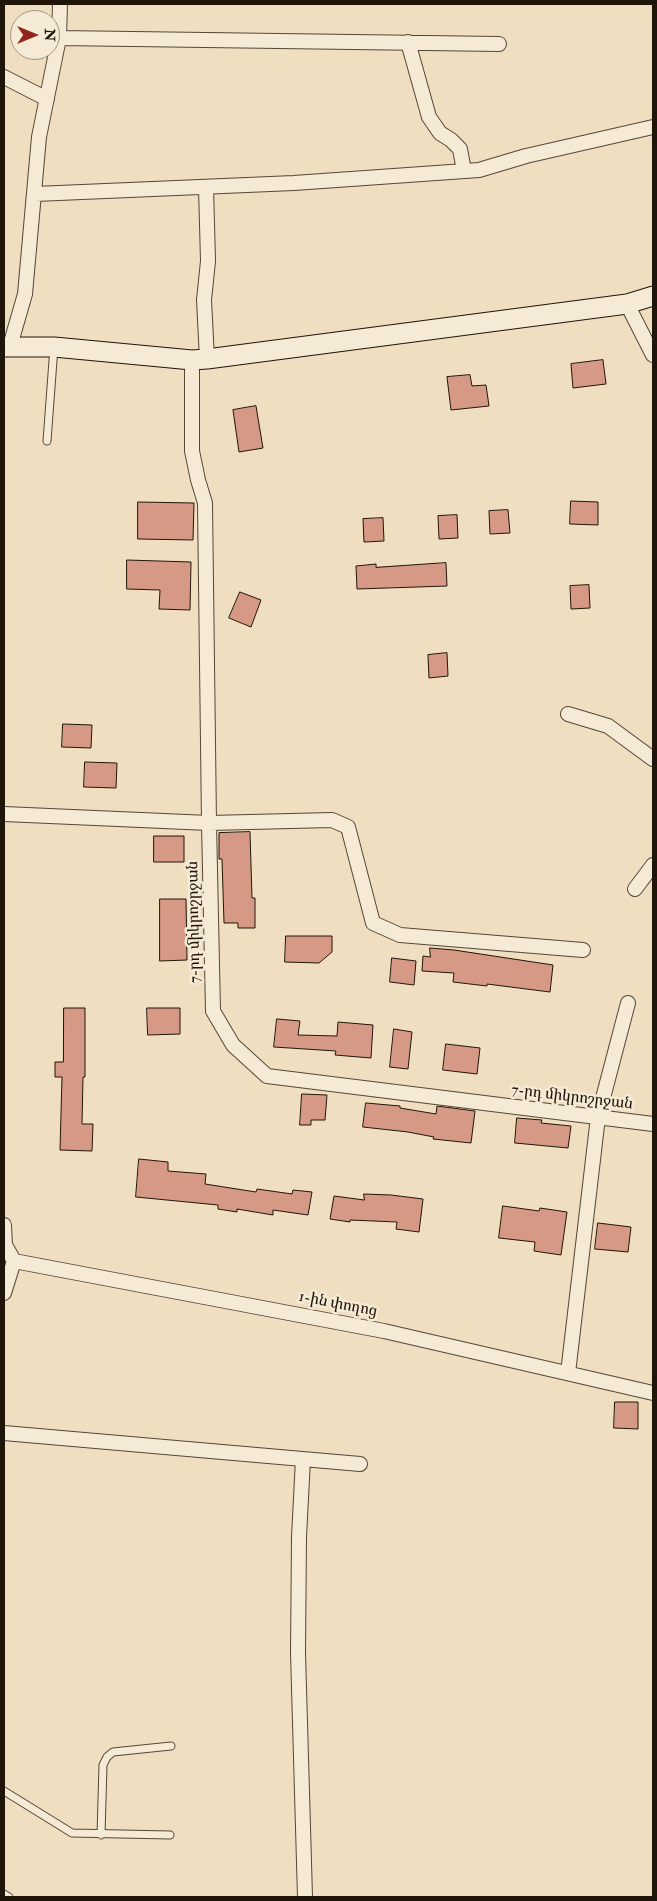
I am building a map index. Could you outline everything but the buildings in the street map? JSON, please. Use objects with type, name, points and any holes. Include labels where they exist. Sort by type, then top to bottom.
[{"type":"main road","points":[[6,346],[54,347],[200,359],[627,304],[653,296]]},
{"type":"street","points":[[60,38],[499,44]]},
{"type":"street","points":[[408,42],[429,117],[440,133],[460,149],[464,171]]},
{"type":"street","points":[[6,346],[26,294],[39,136],[55,60]]},
{"type":"street","points":[[4,77],[47,99]]},
{"type":"street","points":[[35,194],[294,183],[479,170],[526,156],[653,127]]},
{"type":"street","name":"7-րդ միկրոշրջան","points":[[206,187],[208,261],[192,451],[205,503],[213,1011],[233,1045],[267,1076],[653,1124]]},
{"type":"street","points":[[627,304],[653,355]]},
{"type":"street","points":[[568,714],[608,726],[653,759]]},
{"type":"street","points":[[4,814],[209,823],[332,820],[348,827],[373,923],[400,935],[582,950]]},
{"type":"street","points":[[635,889],[653,865]]},
{"type":"street","points":[[568,1373],[598,1117],[628,1003]]},
{"type":"street","points":[[4,1225],[5,1245],[14,1261],[4,1293]]},
{"type":"street","name":"1-ին փողոց","points":[[14,1261],[384,1330],[653,1393]]},
{"type":"street","points":[[4,1432],[360,1464]]},
{"type":"street","points":[[303,1459],[299,1537],[298,1653],[305,1897]]},
{"type":"lane","points":[[47,441],[54,347]]},
{"type":"lane","points":[[101,1835],[103,1765],[107,1757],[113,1752],[171,1746]]},
{"type":"lane","points":[[4,1792],[72,1833],[170,1835]]},
{"type":"lane","points":[[4,1894],[9,1897]]}]
